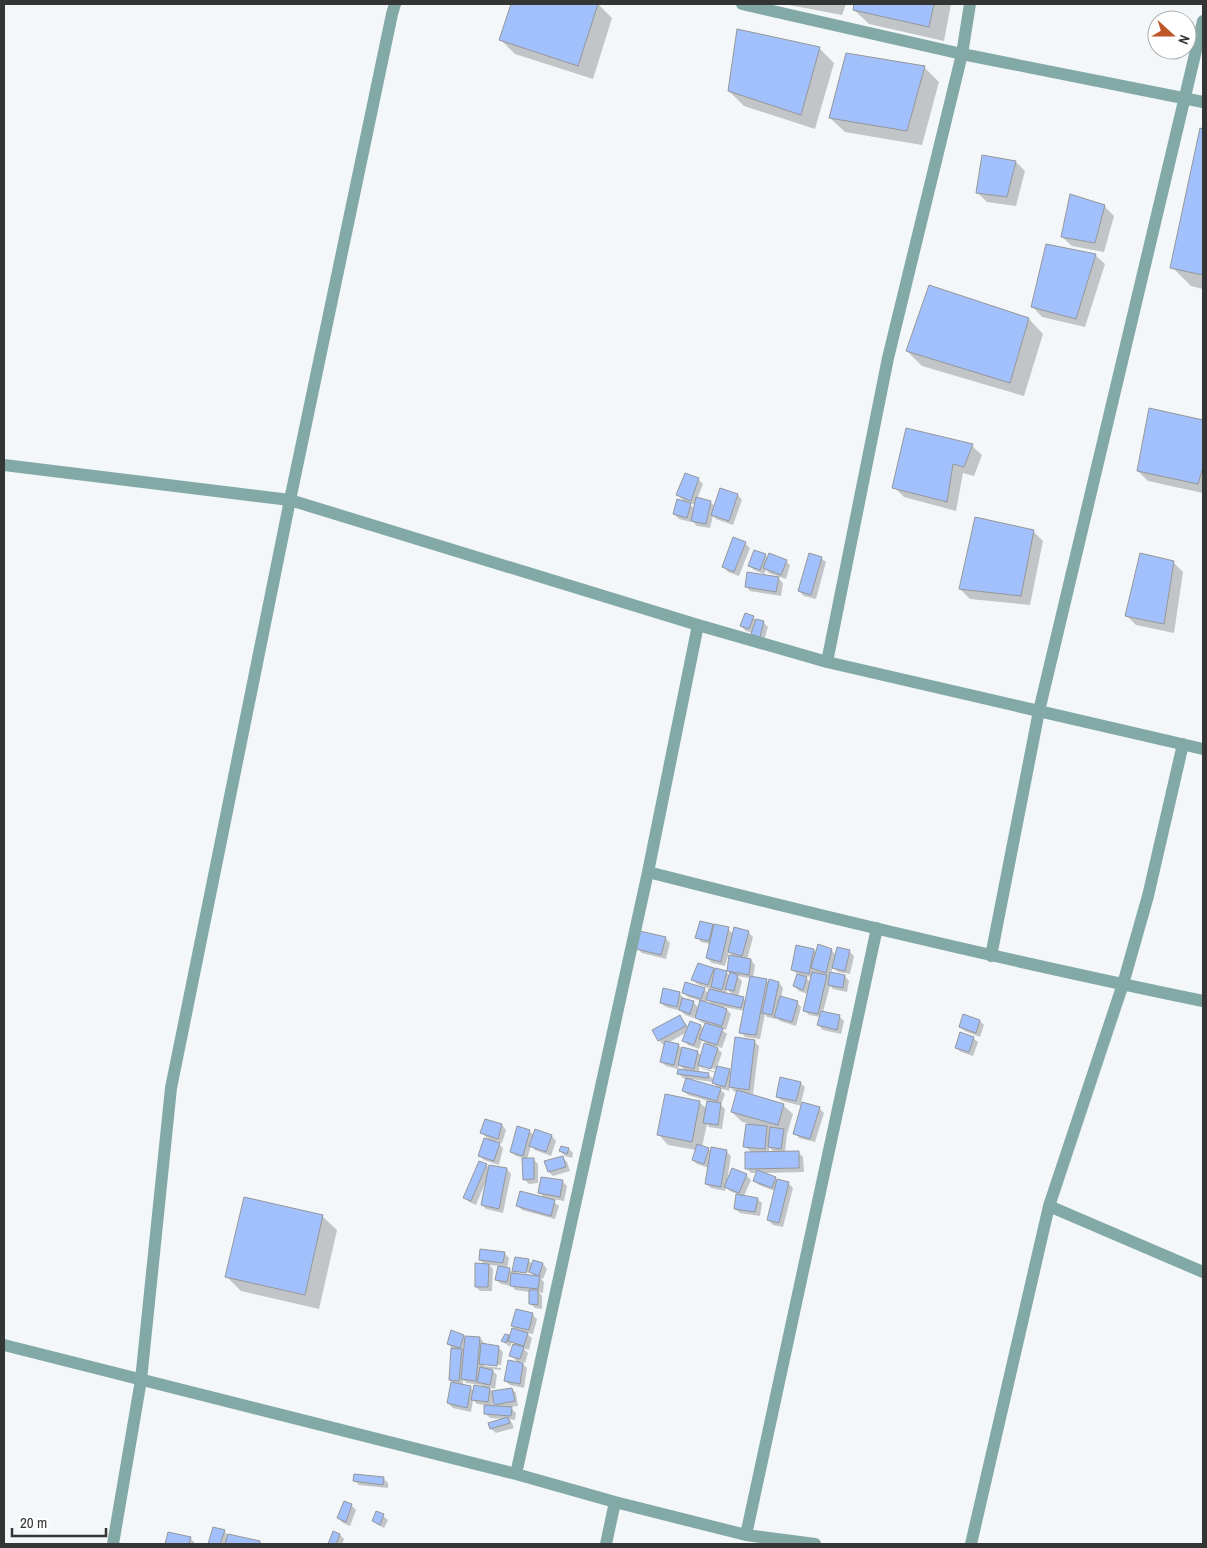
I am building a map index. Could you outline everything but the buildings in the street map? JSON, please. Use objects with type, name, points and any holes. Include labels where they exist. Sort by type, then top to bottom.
[{"type":"street","points":[[112,1544],[141,1380],[171,1088],[290,500],[395,4]]},
{"type":"street","points":[[742,4],[962,54],[1203,102]]},
{"type":"street","points":[[828,662],[888,358],[962,54],[970,4]]},
{"type":"street","points":[[991,956],[1039,712],[1203,21]]},
{"type":"street","points":[[4,464],[290,500],[698,625],[828,662],[1039,712],[1203,748]]},
{"type":"street","points":[[516,1474],[648,872],[698,625]]},
{"type":"street","points":[[971,1544],[1050,1206],[1123,984],[1148,896],[1183,744]]},
{"type":"street","points":[[648,872],[991,956],[1203,1001]]},
{"type":"street","points":[[746,1535],[877,928]]},
{"type":"street","points":[[1050,1206],[1203,1272]]},
{"type":"street","points":[[4,1345],[516,1474],[615,1502],[746,1535],[815,1544]]},
{"type":"street","points":[[606,1544],[615,1502]]}]
